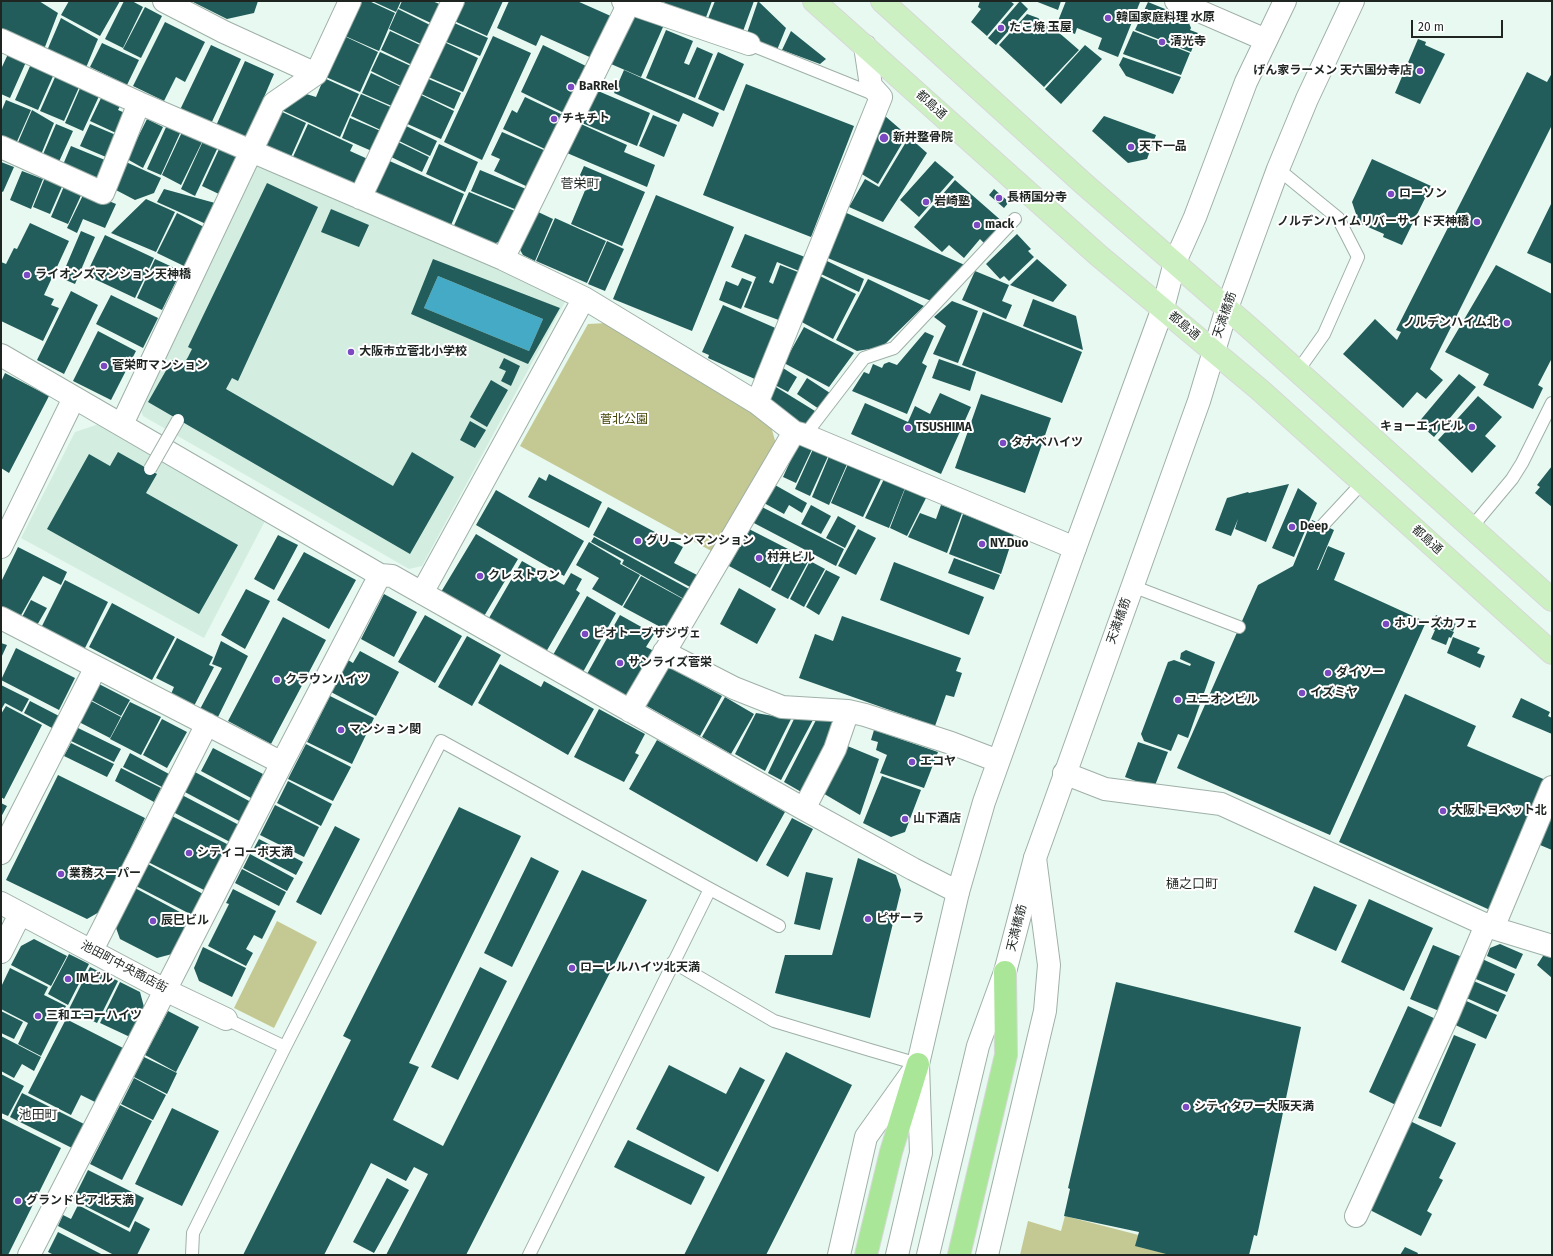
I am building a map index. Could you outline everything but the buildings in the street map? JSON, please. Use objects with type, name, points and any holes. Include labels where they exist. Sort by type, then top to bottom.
[{"type":"highway","points":[[958,1255],[1006,1055],[1005,972]]},
{"type":"highway","points":[[866,1255],[891,1152],[918,1064]]},
{"type":"main road","name":"都島通","points":[[814,1],[1098,255],[1260,390],[1552,653]]},
{"type":"main road","points":[[882,1],[1084,184],[1227,308],[1552,600]]},
{"type":"street","points":[[164,1],[224,32],[316,74]]},
{"type":"street","points":[[122,424],[274,103],[316,74],[350,1]]},
{"type":"street","points":[[360,198],[453,1]]},
{"type":"street","points":[[1176,1],[1266,40]]},
{"type":"street","points":[[897,1255],[921,1153],[918,1064],[958,892],[973,838],[998,761],[1074,548],[1163,308],[1175,262],[1195,217],[1238,101],[1285,1]]},
{"type":"street","name":"天満橋筋","points":[[928,1255],[978,1046],[1005,972],[1035,858],[1064,773],[1199,401],[1227,308],[1278,169],[1353,1]]},
{"type":"street","points":[[503,259],[626,2],[658,6],[749,44]]},
{"type":"street","points":[[1,40],[251,152],[503,259],[584,298],[757,403],[799,434],[1074,548]]},
{"type":"street","points":[[757,403],[881,97],[871,86],[865,46]]},
{"type":"street","points":[[1,147],[103,193],[139,103]]},
{"type":"street","points":[[422,593],[584,298]]},
{"type":"street","points":[[1,355],[380,575],[392,576],[630,712],[913,869],[958,892]]},
{"type":"street","points":[[1,547],[74,398]]},
{"type":"street","points":[[630,712],[664,652],[799,434]]},
{"type":"street","points":[[29,1255],[282,762],[380,575]]},
{"type":"street","points":[[1,618],[282,762]]},
{"type":"street","points":[[664,652],[734,688],[782,707],[848,711],[865,715],[952,743],[998,761]]},
{"type":"street","points":[[1,853],[96,668]]},
{"type":"street","points":[[804,809],[835,749],[848,711]]},
{"type":"street","points":[[92,950],[207,724]]},
{"type":"street","points":[[1064,773],[1105,789],[1221,804],[1490,926],[1552,946]]},
{"type":"street","points":[[1356,1216],[1490,926],[1552,787]]},
{"type":"street","points":[[987,1255],[1045,1011],[1049,965],[1035,858]]},
{"type":"street","name":"池田町中央商店街","points":[[1,903],[165,990],[226,1018]]},
{"type":"street","points":[[1,952],[20,914]]},
{"type":"street","points":[[839,1255],[866,1136],[918,1064]]},
{"type":"lane","points":[[749,44],[881,97]]},
{"type":"lane","points":[[1278,169],[1338,218],[1358,257],[1324,334],[1297,372]]},
{"type":"lane","points":[[799,434],[864,358],[894,348],[1016,219]]},
{"type":"lane","points":[[1471,528],[1512,479],[1522,463],[1552,403]]},
{"type":"lane","points":[[150,469],[178,420]]},
{"type":"lane","points":[[1323,525],[1363,482]]},
{"type":"lane","points":[[1132,586],[1239,627]]},
{"type":"lane","points":[[192,1255],[193,1233],[441,741],[779,926]]},
{"type":"lane","points":[[529,1255],[710,889]]},
{"type":"lane","points":[[673,962],[774,1021],[918,1064]]},
{"type":"lane","points":[[226,1018],[285,1048]]},
{"type":"shaded area","name":"大阪市立菅北小学校","points":[[254,163],[502,270],[566,300],[422,566],[409,569],[143,416],[139,404]]},
{"type":"shaded area","points":[[99,424],[266,519],[204,638],[21,538],[75,432]]},
{"type":"green space","name":"菅北公園","points":[[607,323],[770,423],[776,444],[715,553],[520,446],[588,324]]},
{"type":"green space","points":[[277,921],[317,942],[274,1028],[234,1008]]},
{"type":"green space","points":[[1065,1216],[1216,1255],[1020,1255],[1028,1221],[1061,1231]]},
{"type":"water","points":[[438,276],[543,319],[529,351],[424,308]]},
{"type":"place","name":"韓国家庭料理 水原","points":[[1108,18]]},
{"type":"place","name":"たこ焼 玉屋","points":[[1001,28]]},
{"type":"place","name":"清光寺","points":[[1162,42]]},
{"type":"place","name":"げん家ラーメン 天六国分寺店","points":[[1420,71]]},
{"type":"place","name":"BaRRel","points":[[571,87]]},
{"type":"place","name":"チキチト","points":[[554,119]]},
{"type":"place","name":"新井整骨院","points":[[884,138]]},
{"type":"place","name":"天下一品","points":[[1131,147]]},
{"type":"place","name":"ローソン","points":[[1391,194]]},
{"type":"place","name":"長柄国分寺","points":[[999,198]]},
{"type":"place","name":"岩崎塾","points":[[926,202]]},
{"type":"place","name":"ノルデンハイムリバーサイド天神橋","points":[[1477,222]]},
{"type":"place","name":"mack","points":[[977,225]]},
{"type":"place","name":"ライオンズマンション天神橋","points":[[27,275]]},
{"type":"place","name":"ノルデンハイム北","points":[[1507,323]]},
{"type":"place","name":"大阪市立菅北小学校","points":[[351,352]]},
{"type":"place","name":"菅栄町マンション","points":[[104,366]]},
{"type":"place","name":"キョーエイビル","points":[[1472,427]]},
{"type":"place","name":"TSUSHIMA","points":[[908,428]]},
{"type":"place","name":"タナベハイツ","points":[[1003,443]]},
{"type":"place","name":"Deep","points":[[1292,527]]},
{"type":"place","name":"グリーンマンション","points":[[638,541]]},
{"type":"place","name":"NY.Duo","points":[[982,544]]},
{"type":"place","name":"村井ビル","points":[[759,558]]},
{"type":"place","name":"クレストワン","points":[[480,576]]},
{"type":"place","name":"ホリーズカフェ","points":[[1386,624]]},
{"type":"place","name":"ビオトーブザジヴェ","points":[[585,634]]},
{"type":"place","name":"サンライズ菅栄","points":[[620,663]]},
{"type":"place","name":"ダイソー","points":[[1328,673]]},
{"type":"place","name":"クラウンハイツ","points":[[277,680]]},
{"type":"place","name":"イズミヤ","points":[[1302,693]]},
{"type":"place","name":"ユニオンビル","points":[[1178,700]]},
{"type":"place","name":"マンション関","points":[[341,730]]},
{"type":"place","name":"エコヤ","points":[[912,762]]},
{"type":"place","name":"大阪トヨペット北","points":[[1443,811]]},
{"type":"place","name":"山下酒店","points":[[905,819]]},
{"type":"place","name":"シティコーポ天満","points":[[189,853]]},
{"type":"place","name":"業務スーパー","points":[[61,874]]},
{"type":"place","name":"ピザーラ","points":[[868,919]]},
{"type":"place","name":"辰巳ビル","points":[[153,921]]},
{"type":"place","name":"ローレルハイツ北天満","points":[[572,968]]},
{"type":"place","name":"IMビル","points":[[68,979]]},
{"type":"place","name":"三和エコーハイツ","points":[[38,1016]]},
{"type":"place","name":"シティタワー大阪天満","points":[[1186,1107]]},
{"type":"place","name":"グランドピア北天満","points":[[18,1201]]},
{"type":"district","name":"菅栄町","points":[[580,184]]},
{"type":"district","name":"樋之口町","points":[[1192,884]]},
{"type":"district","name":"池田町","points":[[38,1115]]}]
